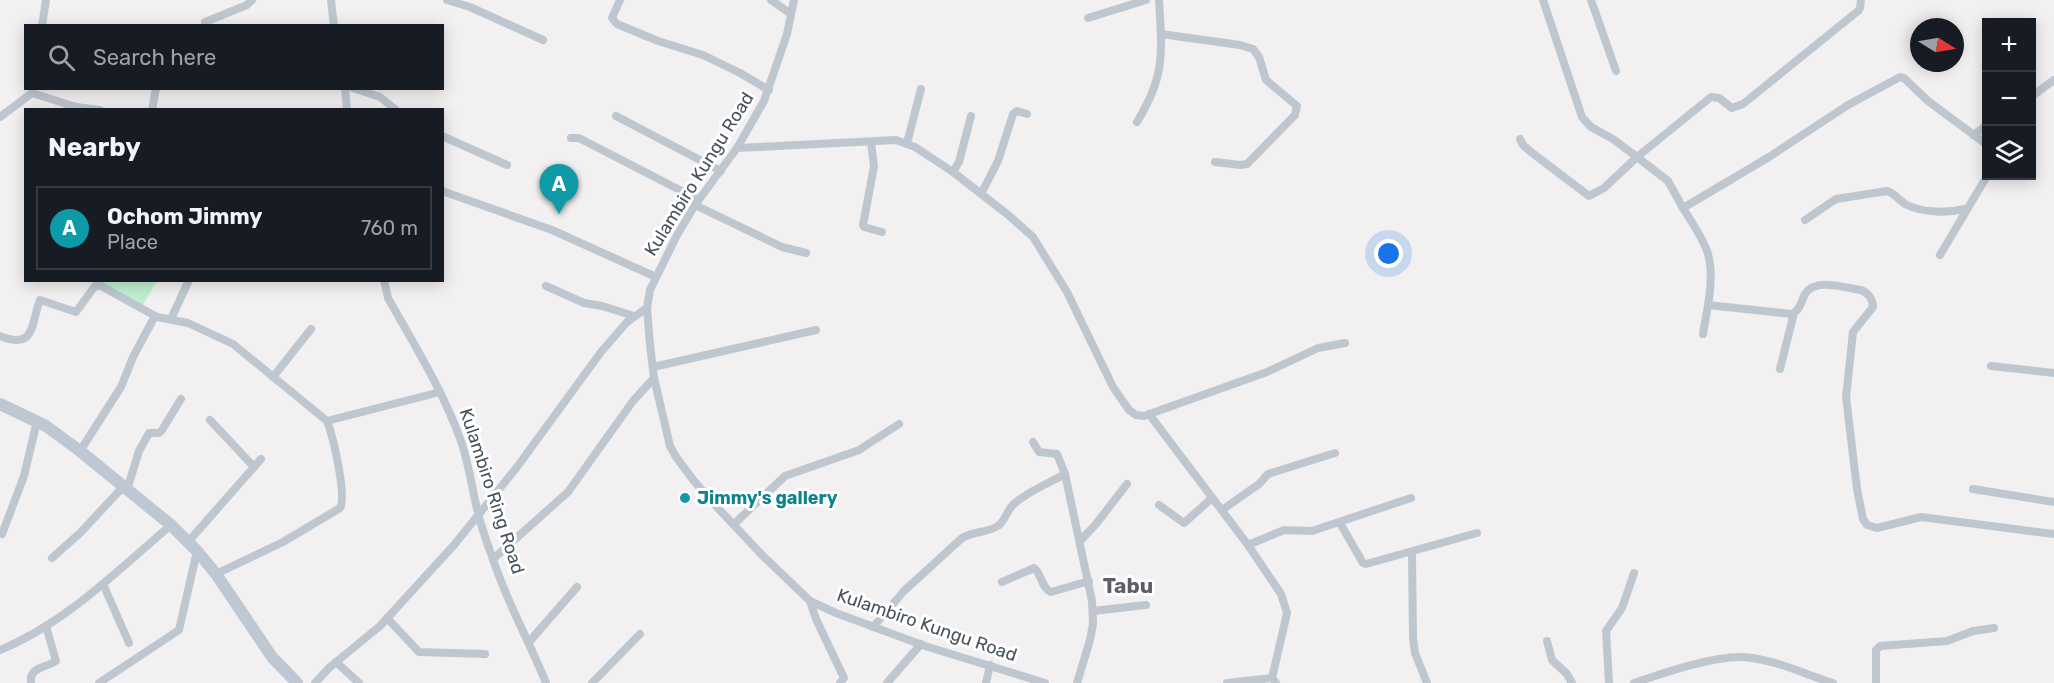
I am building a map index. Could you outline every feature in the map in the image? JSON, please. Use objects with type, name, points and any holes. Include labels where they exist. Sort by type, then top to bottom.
[{"type":"street","points":[[42,24],[46,0]]},
{"type":"street","points":[[205,22],[247,5],[252,0]]},
{"type":"street","points":[[332,0],[334,24]]},
{"type":"street","points":[[447,0],[470,7],[543,40]]},
{"type":"street","points":[[620,0],[612,18],[617,24],[658,41],[703,55],[769,90]]},
{"type":"street","points":[[771,0],[791,14]]},
{"type":"street","name":"Kulambiro Kungu Road","points":[[794,0],[787,34],[769,90],[737,148],[697,202],[650,290],[647,308],[654,378],[670,446],[694,481],[763,556],[810,601],[921,644],[1045,683]]},
{"type":"street","points":[[1088,18],[1146,0]]},
{"type":"street","points":[[1137,122],[1149,103],[1156,84],[1162,52],[1159,0]]},
{"type":"street","points":[[1544,0],[1582,117],[1591,127],[1613,139],[1668,181],[1707,252],[1710,272],[1703,334]]},
{"type":"street","points":[[1591,0],[1616,71]]},
{"type":"street","points":[[1520,138],[1523,145],[1531,152],[1589,196],[1604,188],[1637,157],[1711,97],[1719,98],[1732,108],[1743,104],[1858,11],[1861,0]]},
{"type":"street","points":[[1161,34],[1240,45],[1253,49],[1259,57],[1266,80],[1297,106],[1295,115],[1247,164],[1215,162]]},
{"type":"street","points":[[1683,208],[1769,157],[1848,105],[1900,77],[1982,141]]},
{"type":"street","points":[[2036,93],[2054,80]]},
{"type":"street","points":[[907,143],[921,89]]},
{"type":"street","points":[[152,108],[156,90]]},
{"type":"street","points":[[345,90],[347,108]]},
{"type":"street","points":[[361,90],[374,93],[394,108]]},
{"type":"street","points":[[0,117],[32,91],[84,108]]},
{"type":"street","points":[[981,194],[998,161],[1013,114],[1017,111],[1027,114]]},
{"type":"street","points":[[616,116],[721,171]]},
{"type":"street","points":[[952,172],[958,162],[971,117]]},
{"type":"street","points":[[1973,135],[1982,129]]},
{"type":"street","points":[[444,137],[507,165]]},
{"type":"street","points":[[571,138],[579,138],[779,245],[806,253]]},
{"type":"street","points":[[737,148],[896,140],[907,143],[952,172],[1033,237],[1067,292],[1113,387],[1134,414],[1139,416],[1267,372],[1318,348],[1345,343]]},
{"type":"street","points":[[871,142],[874,171],[863,225],[882,232]]},
{"type":"street","points":[[1940,255],[1965,209],[1985,180]]},
{"type":"street","points":[[1805,220],[1836,199],[1887,191],[1894,194],[1904,204],[1916,208],[1942,211],[1965,209]]},
{"type":"street","points":[[444,192],[552,230],[656,277]]},
{"type":"street","points":[[171,319],[188,282]]},
{"type":"street","name":"Kulambiro Ring Road","points":[[384,282],[388,298],[440,392],[461,442],[478,515],[493,559],[513,612],[546,683]]},
{"type":"street","points":[[0,336],[14,340],[27,337],[32,332],[40,300],[77,312],[97,285],[155,316],[188,323],[233,344],[327,421],[333,439],[343,498],[342,506],[283,542],[216,574]]},
{"type":"street","points":[[1780,369],[1794,313],[1806,292],[1817,285],[1866,292],[1873,302],[1871,311],[1852,332],[1846,397],[1857,489],[1866,525],[1877,528],[1921,517],[2054,534]]},
{"type":"street","points":[[546,286],[584,303],[634,316]]},
{"type":"street","points":[[1708,305],[1794,313]]},
{"type":"street","points":[[315,683],[336,662],[373,632],[454,545],[517,467],[601,352],[634,316],[647,308]]},
{"type":"street","points":[[80,451],[122,387],[133,357],[155,316]]},
{"type":"street","points":[[273,377],[311,329]]},
{"type":"street","points":[[653,367],[816,330]]},
{"type":"street","points":[[1991,366],[2054,373]]},
{"type":"street","points":[[493,559],[568,492],[633,401],[654,378]]},
{"type":"street","points":[[327,421],[440,392]]},
{"type":"street","points":[[52,558],[125,489],[143,442],[149,433],[159,433],[162,430],[181,399]]},
{"type":"street","points":[[0,404],[37,421],[80,451],[171,525],[216,574],[272,657],[297,683]]},
{"type":"street","points":[[1149,414],[1248,546],[1281,594],[1286,606],[1286,621],[1274,681],[1227,683]]},
{"type":"street","points":[[210,420],[254,467]]},
{"type":"street","points":[[2,534],[24,476],[37,421]]},
{"type":"street","points":[[734,524],[785,476],[859,450],[899,424]]},
{"type":"street","points":[[1033,442],[1039,452],[1057,454],[1065,474],[1089,581],[1093,611],[1090,640],[1077,683]]},
{"type":"street","points":[[1222,510],[1259,484],[1268,474],[1335,453]]},
{"type":"street","points":[[99,683],[179,630],[193,547],[261,459]]},
{"type":"street","points":[[873,627],[904,591],[962,538],[1001,524],[1016,501],[1065,474]]},
{"type":"street","points":[[1080,541],[1126,484]]},
{"type":"street","points":[[1973,489],[2054,502]]},
{"type":"street","points":[[1159,506],[1184,523],[1212,498]]},
{"type":"street","points":[[1248,546],[1286,529],[1312,531],[1411,498]]},
{"type":"street","points":[[1340,523],[1364,564],[1478,532]]},
{"type":"street","points":[[0,650],[46,626],[103,584],[171,525]]},
{"type":"street","points":[[1412,552],[1413,638],[1415,653],[1427,683]]},
{"type":"street","points":[[1002,582],[1034,568],[1047,590],[1051,592],[1089,581]]},
{"type":"street","points":[[1610,683],[1606,631],[1622,608],[1634,573]]},
{"type":"street","points":[[103,584],[129,643]]},
{"type":"street","points":[[528,642],[577,587]]},
{"type":"street","points":[[810,601],[844,678],[840,683]]},
{"type":"street","points":[[1093,611],[1146,605]]},
{"type":"street","points":[[387,618],[418,652],[485,654]]},
{"type":"street","points":[[31,683],[31,674],[34,671],[56,661],[46,626]]},
{"type":"street","points":[[1876,683],[1876,650],[1880,645],[1947,641],[1972,631],[1994,628]]},
{"type":"street","points":[[592,683],[640,634]]},
{"type":"street","points":[[1547,641],[1552,660],[1567,674],[1572,683]]},
{"type":"street","points":[[887,683],[921,644]]},
{"type":"street","points":[[1634,683],[1683,667],[1724,658],[1742,657],[1772,663],[1833,683]]},
{"type":"street","points":[[336,662],[359,683]]},
{"type":"street","points":[[986,683],[990,666]]},
{"type":"green space","points":[[97,282],[156,282],[141,308]]},
{"type":"place","name":"Ochom Jimmy","points":[[559,214]]},
{"type":"place","name":"Jimmy's gallery","points":[[685,498]]},
{"type":"district","name":"Tabu","points":[[1128,585]]}]
